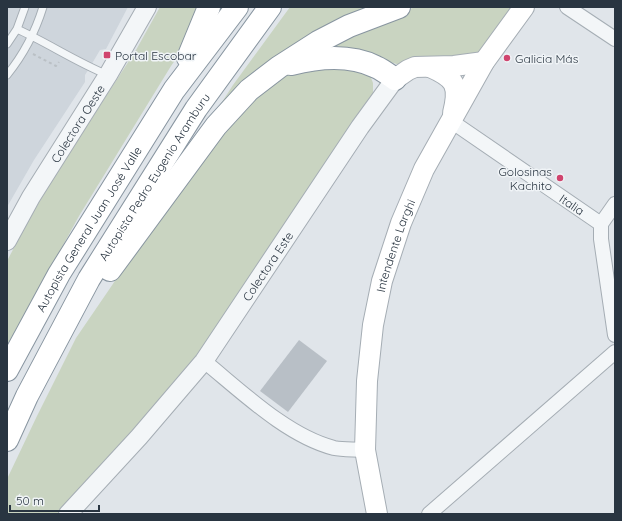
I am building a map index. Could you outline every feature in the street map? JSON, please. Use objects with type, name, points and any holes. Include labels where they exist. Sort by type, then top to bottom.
[{"type":"highway","points":[[174,90],[209,7]]},
{"type":"highway","points":[[174,90],[236,7]]},
{"type":"highway","name":"Autopista Pedro Eugenio Aramburu","points":[[49,354],[89,280],[196,109],[270,7]]},
{"type":"highway","points":[[7,440],[27,396],[49,354],[216,126],[249,90],[279,67],[318,42],[349,26],[399,7]]},
{"type":"highway","points":[[279,67],[309,59],[329,57],[349,59],[376,67],[395,79]]},
{"type":"highway","name":"Autopista General Juan José Valle","points":[[7,370],[59,274],[174,90]]},
{"type":"main road","name":"Intendente Larghi","points":[[377,514],[365,450],[368,381],[373,326],[382,281],[404,216],[424,169],[484,62],[524,7]]},
{"type":"main road","name":"Colectora Este","points":[[395,79],[415,67],[465,65],[484,62]]},
{"type":"main road","points":[[430,67],[445,74],[452,81],[456,89],[456,101],[451,121]]},
{"type":"street","name":"Colectora Oeste","points":[[7,240],[31,197],[108,75],[147,7]]},
{"type":"street","points":[[567,7],[615,40]]},
{"type":"street","name":"Colectora Este","points":[[68,514],[139,437],[204,361],[364,121],[395,79]]},
{"type":"street","name":"Italia","points":[[451,121],[602,224]]},
{"type":"street","points":[[615,204],[602,224],[601,239],[615,335]]},
{"type":"street","points":[[429,514],[615,352]]},
{"type":"street","points":[[204,361],[282,424],[314,441],[335,448],[365,450]]},
{"type":"lane","points":[[7,44],[17,29],[25,7]]},
{"type":"lane","points":[[7,75],[23,55],[33,36],[43,7]]},
{"type":"lane","points":[[17,29],[33,36],[90,68],[108,75]]},
{"type":"shaded area","name":"Portal Escobar","points":[[7,7],[128,7],[106,49],[100,50],[85,75],[85,82],[34,160],[7,207]]},
{"type":"green space","points":[[160,7],[205,7],[187,43],[171,66],[79,216],[7,348],[7,261],[28,221],[62,164],[136,50]]},
{"type":"green space","points":[[290,7],[382,7],[343,22],[193,147],[233,85]]},
{"type":"green space","points":[[415,7],[515,7],[482,50],[469,57],[403,66],[368,55],[322,49],[360,28]]},
{"type":"green space","points":[[327,64],[370,75],[373,83],[373,95],[198,359],[61,514],[7,514],[7,479],[76,338],[231,116],[282,76]]},
{"type":"building","points":[[299,340],[327,361],[288,412],[260,391]]},
{"type":"place","name":"Portal Escobar","points":[[107,55]]},
{"type":"place","name":"Galicia Más","points":[[507,58]]},
{"type":"place","name":"Golosinas Kachito","points":[[560,178]]}]
